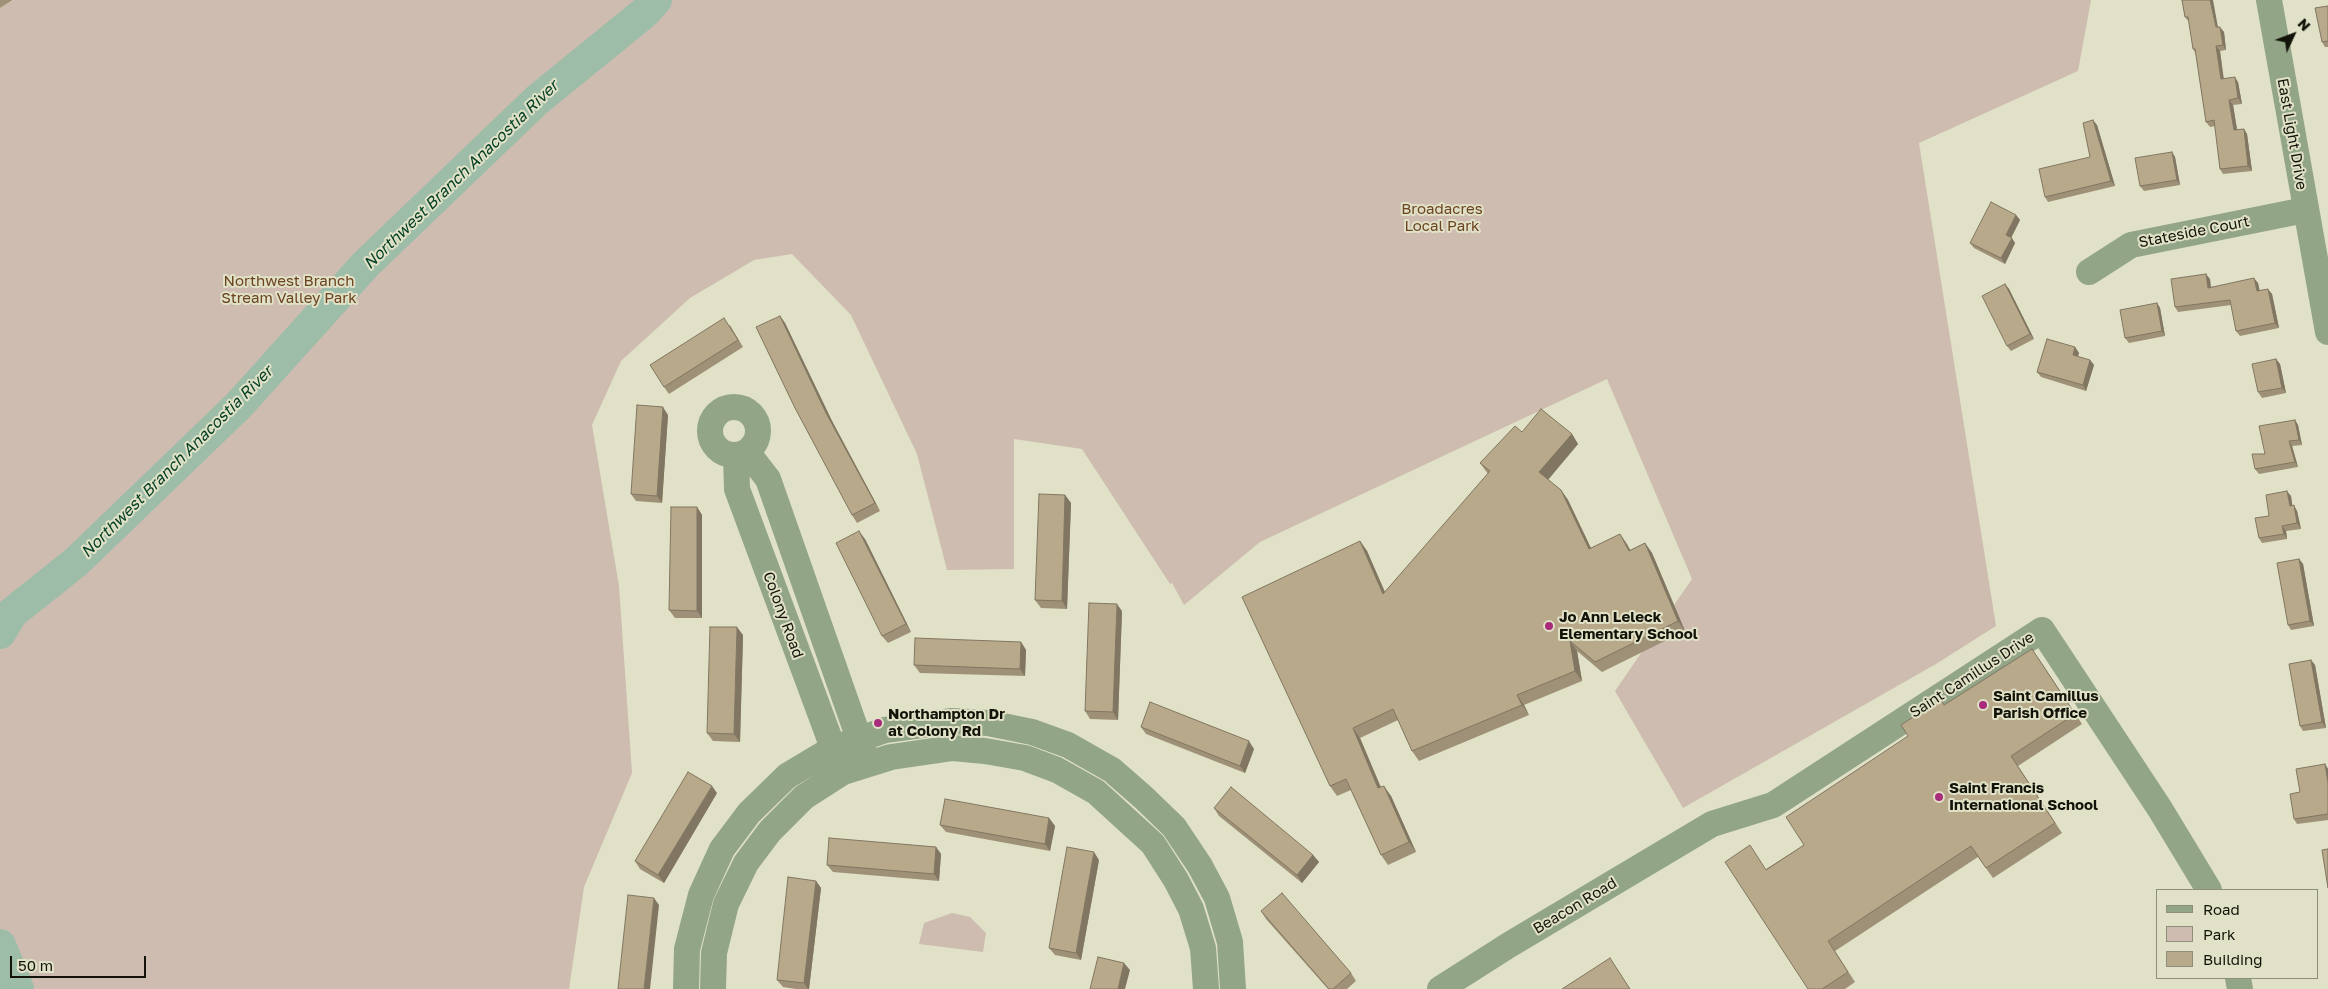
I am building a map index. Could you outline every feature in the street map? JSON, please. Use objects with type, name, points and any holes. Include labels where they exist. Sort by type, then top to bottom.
[{"type":"street","name":"East Light Drive","points":[[2269,0],[2328,332]]},
{"type":"street","name":"Stateside Court","points":[[2089,272],[2131,245],[2305,210]]},
{"type":"street","name":"Colony Road","points":[[844,772],[832,749],[737,489],[741,453],[768,479],[858,738],[869,763]]},
{"type":"street","name":"Saint Camillus Drive","points":[[1712,824],[1774,805],[2042,630],[2160,809],[2208,889]]},
{"type":"street","points":[[686,989],[687,949],[700,895],[722,849],[749,813],[787,776],[832,749],[858,738],[885,730],[952,721],[988,724],[1032,732],[1068,746],[1112,770],[1174,827],[1200,866],[1217,898],[1230,942],[1233,989]]},
{"type":"street","points":[[713,989],[714,953],[726,904],[746,863],[770,831],[804,797],[844,772],[869,763],[953,748],[1024,758],[1057,770],[1096,792],[1153,844],[1191,908],[1203,948],[1206,989]]},
{"type":"street","points":[[1084,785],[1097,762]]},
{"type":"street","name":"Beacon Road","points":[[1440,989],[1509,945],[1712,824]]},
{"type":"green space","points":[[14,0],[2091,0],[2078,71],[1919,143],[1996,626],[1936,664],[1683,808],[1615,691],[1692,579],[1607,379],[1260,542],[1184,605],[1172,583],[1170,584],[1082,449],[1014,439],[1014,569],[947,570],[917,454],[851,315],[792,254],[754,260],[690,298],[621,361],[592,425],[619,586],[632,773],[584,887],[569,989],[0,989],[0,8]]},
{"type":"green space","points":[[952,913],[970,917],[986,933],[983,952],[919,944],[924,923]]},
{"type":"building","points":[[2182,0],[2210,0],[2216,27],[2220,27],[2223,45],[2216,46],[2221,79],[2235,77],[2238,98],[2229,100],[2234,130],[2244,129],[2248,166],[2220,169],[2214,120],[2206,122],[2195,49],[2193,49],[2188,17],[2185,17]]},
{"type":"building","points":[[2328,6],[2328,41],[2322,42],[2315,8]]},
{"type":"building","points":[[2093,120],[2111,181],[2045,197],[2039,169],[2090,157],[2083,123]]},
{"type":"building","points":[[2172,152],[2177,180],[2140,186],[2135,158]]},
{"type":"building","points":[[1991,202],[2016,215],[2006,235],[2012,238],[2001,258],[1970,243]]},
{"type":"building","points":[[2206,274],[2208,288],[2254,278],[2257,291],[2268,289],[2275,323],[2236,331],[2230,300],[2175,307],[2171,279]]},
{"type":"building","points":[[2005,284],[2030,334],[2007,346],[1982,296]]},
{"type":"building","points":[[2157,303],[2162,331],[2125,338],[2120,310]]},
{"type":"building","points":[[780,316],[826,413],[875,503],[852,515],[795,408],[756,327]]},
{"type":"building","points":[[724,318],[738,340],[664,387],[650,365]]},
{"type":"building","points":[[2047,339],[2075,347],[2073,355],[2090,360],[2083,385],[2037,372]]},
{"type":"building","points":[[2276,359],[2282,388],[2258,392],[2252,364]]},
{"type":"building","points":[[637,405],[663,407],[657,496],[631,494]]},
{"type":"building","points":[[1541,409],[1572,434],[1539,472],[1561,490],[1589,549],[1620,534],[1629,551],[1645,543],[1678,621],[1595,662],[1570,641],[1575,671],[1517,695],[1522,705],[1412,751],[1393,709],[1353,728],[1378,788],[1384,786],[1409,842],[1381,855],[1346,779],[1330,786],[1242,597],[1360,541],[1383,594],[1490,471],[1480,463],[1515,426],[1522,432]]},
{"type":"building","points":[[2295,420],[2299,440],[2289,441],[2295,462],[2255,469],[2252,454],[2265,454],[2259,426]]},
{"type":"building","points":[[2287,491],[2290,506],[2294,505],[2297,523],[2282,526],[2284,534],[2259,538],[2255,518],[2269,516],[2266,495]]},
{"type":"building","points":[[1039,494],[1065,495],[1062,601],[1035,600]]},
{"type":"building","points":[[671,507],[697,507],[697,611],[669,610]]},
{"type":"building","points":[[859,531],[906,624],[882,636],[836,543]]},
{"type":"building","points":[[2299,559],[2310,621],[2288,625],[2277,563]]},
{"type":"building","points":[[1089,603],[1117,604],[1113,712],[1085,711]]},
{"type":"building","points":[[710,627],[737,627],[734,734],[707,733]]},
{"type":"building","points":[[915,638],[1021,642],[1020,669],[914,665]]},
{"type":"building","name":"Saint Francis International School","points":[[2032,649],[2075,714],[2011,756],[2055,823],[1986,868],[1971,846],[1828,941],[1848,972],[1822,989],[1808,989],[1725,862],[1750,845],[1766,870],[1804,845],[1786,817],[1908,736],[1901,725],[1941,699],[1944,705]]},
{"type":"building","points":[[2311,660],[2322,722],[2300,726],[2289,664]]},
{"type":"building","points":[[1150,702],[1249,741],[1240,766],[1141,727]]},
{"type":"building","points":[[2325,764],[2328,783],[2328,814],[2294,819],[2290,794],[2300,792],[2296,769]]},
{"type":"building","points":[[688,772],[712,786],[658,875],[635,861]]},
{"type":"building","points":[[1231,787],[1313,855],[1297,875],[1214,808]]},
{"type":"building","points":[[945,799],[1049,818],[1045,844],[940,825]]},
{"type":"building","points":[[829,838],[936,847],[934,874],[827,865]]},
{"type":"building","points":[[1067,847],[1094,852],[1076,953],[1049,948]]},
{"type":"building","points":[[2328,849],[2328,888],[2322,850]]},
{"type":"building","points":[[788,877],[816,881],[804,983],[777,980]]},
{"type":"building","points":[[1282,893],[1351,973],[1333,989],[1329,989],[1261,911]]},
{"type":"building","points":[[628,895],[654,898],[644,989],[618,989]]},
{"type":"building","points":[[1098,957],[1124,963],[1118,989],[1090,989]]},
{"type":"building","points":[[1610,958],[1630,989],[1562,989]]},
{"type":"waterway","name":"Northwest Branch Anacostia River","points":[[0,633],[12,613],[76,562],[239,405],[366,264],[537,100],[644,13],[656,0]]},
{"type":"waterway","name":"Northwest Branch Anacostia River","points":[[0,945],[18,989]]},
{"type":"place","name":"Jo Ann Leleck Elementary School","points":[[1549,626]]},
{"type":"place","name":"Saint Camillus Parish Office","points":[[1983,705]]},
{"type":"place","name":"Northampton Dr at Colony Rd","points":[[878,723]]},
{"type":"place","name":"Saint Francis International School","points":[[1939,797]]},
{"type":"park label","name":"Broadacres Local Park","points":[[1442,218]]},
{"type":"park label","name":"Northwest Branch Stream Valley Park","points":[[289,290]]}]
